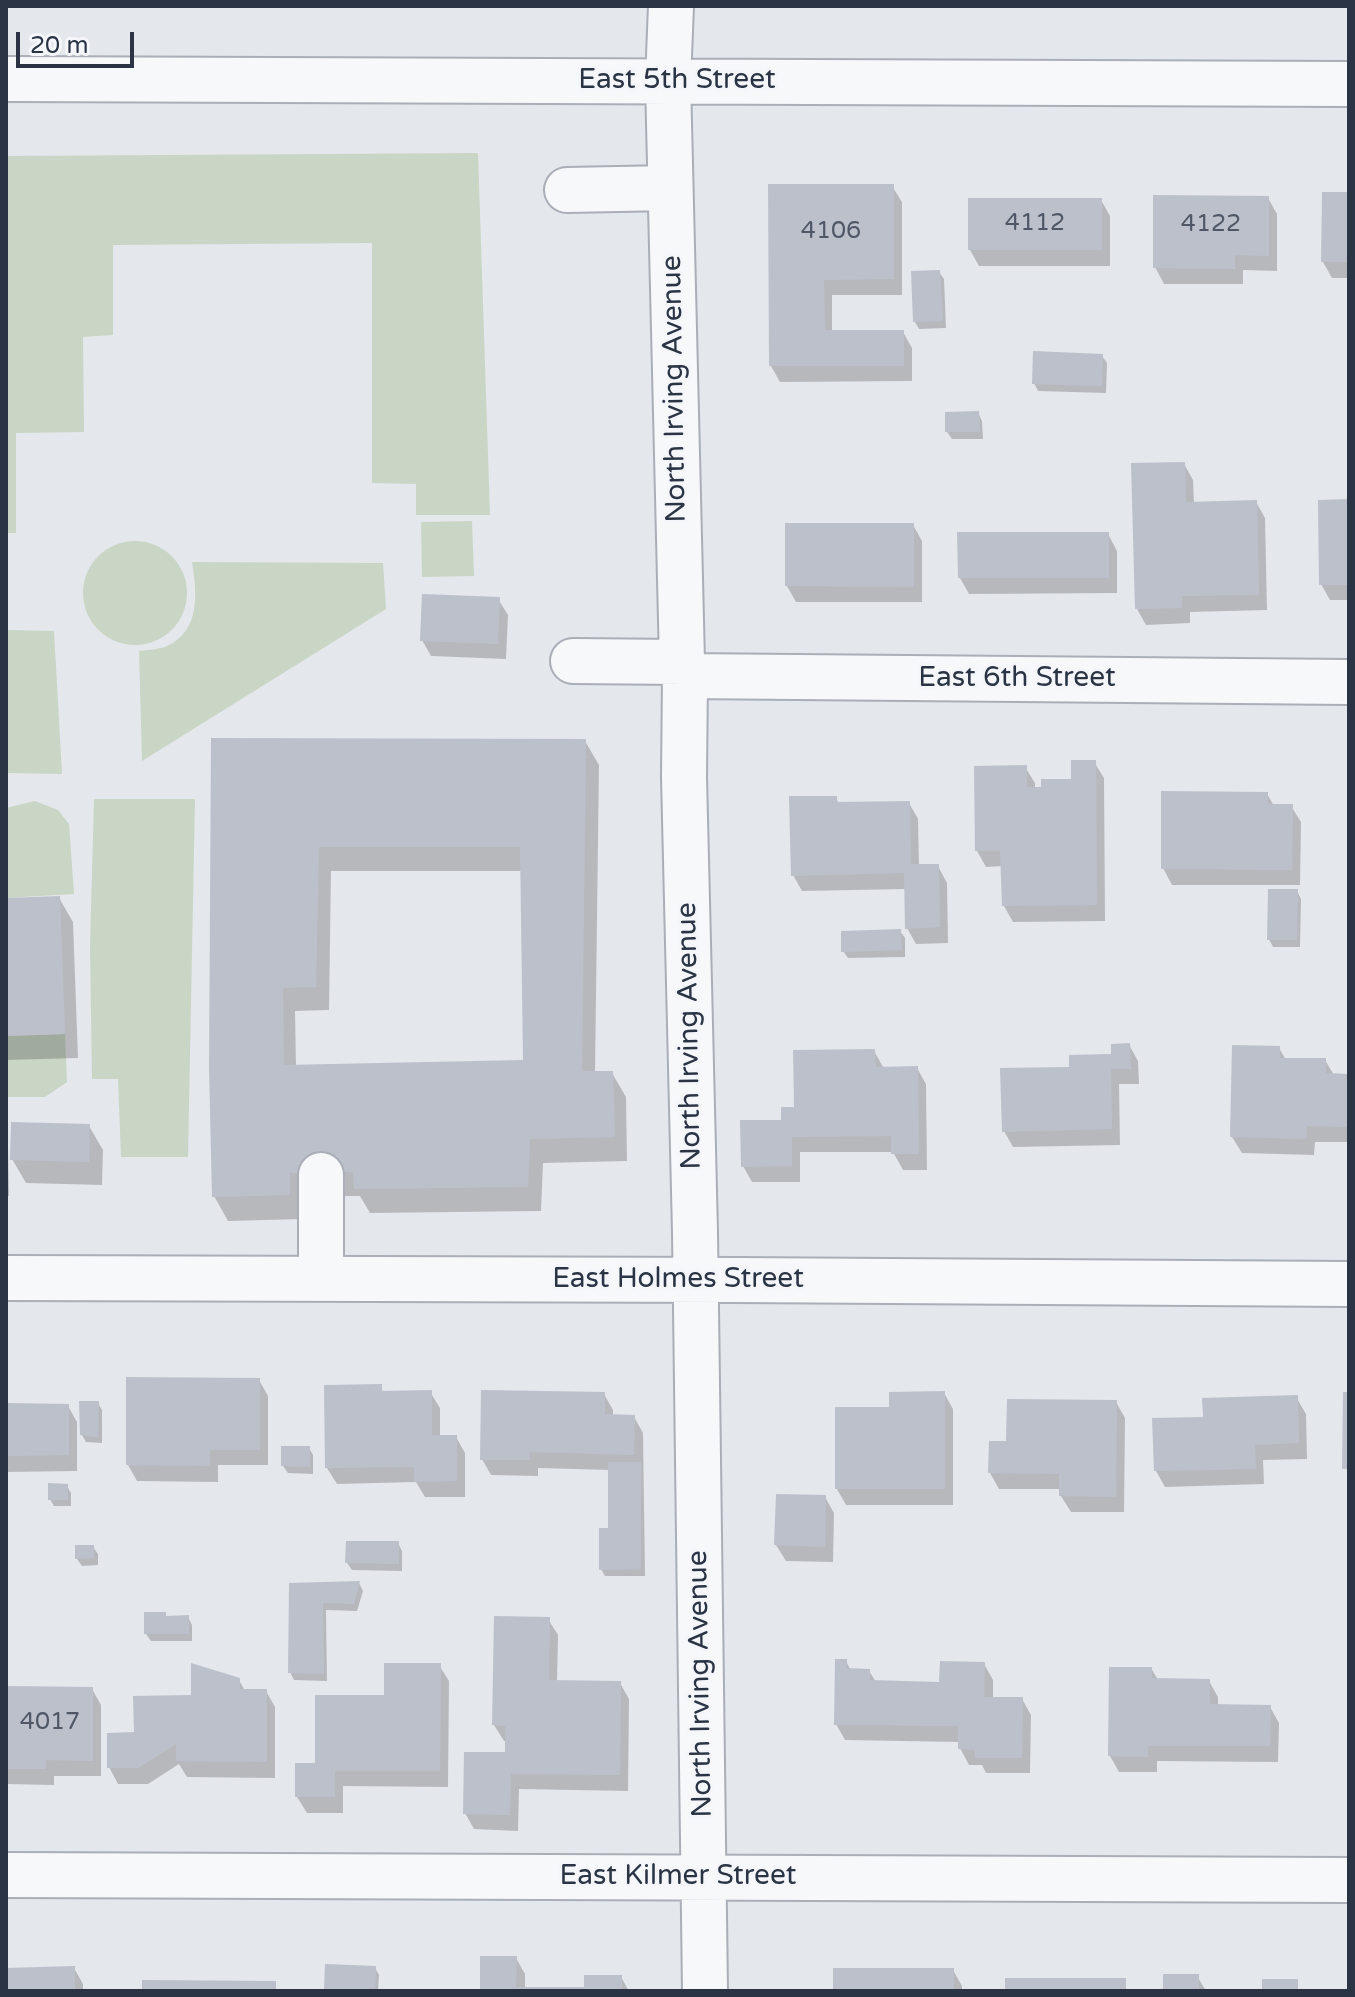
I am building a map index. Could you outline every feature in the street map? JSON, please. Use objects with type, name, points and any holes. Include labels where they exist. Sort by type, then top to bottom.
[{"type":"street","name":"North Irving Avenue","points":[[671,6],[668,81],[684,669],[705,1991]]},
{"type":"street","name":"East 5th Street","points":[[6,79],[1349,84]]},
{"type":"street","points":[[567,190],[670,188]]},
{"type":"street","name":"East 6th Street","points":[[573,661],[684,669],[1349,682]]},
{"type":"street","points":[[321,1175],[321,1279]]},
{"type":"street","name":"East Holmes Street","points":[[6,1278],[1349,1284]]},
{"type":"street","name":"East Kilmer Street","points":[[6,1875],[1349,1880]]},
{"type":"green space","points":[[478,153],[490,515],[416,515],[416,484],[372,483],[372,243],[113,245],[113,335],[83,337],[84,432],[16,433],[16,533],[6,533],[6,156]]},
{"type":"green space","points":[[472,521],[474,576],[422,577],[421,522]]},
{"type":"green space","points":[[135,541],[155,545],[172,556],[183,573],[187,593],[183,613],[172,630],[155,641],[135,645],[115,641],[98,630],[87,613],[83,593],[87,573],[98,556],[115,545]]},
{"type":"green space","points":[[192,562],[383,563],[386,609],[142,761],[139,651],[165,647],[177,640],[191,622],[195,599]]},
{"type":"green space","points":[[6,630],[54,631],[62,774],[6,773]]},
{"type":"green space","points":[[94,799],[195,799],[188,1157],[121,1157],[118,1079],[92,1079],[90,946]]},
{"type":"green space","points":[[35,801],[58,810],[69,824],[74,894],[6,898],[6,808]]},
{"type":"green space","points":[[65,1034],[67,1082],[45,1097],[6,1097],[6,1036]]},
{"type":"building","points":[[768,184],[894,184],[894,279],[824,280],[825,330],[904,330],[904,366],[769,366]]},
{"type":"building","points":[[1322,192],[1349,192],[1349,262],[1321,262]]},
{"type":"building","points":[[1153,195],[1269,196],[1269,256],[1235,255],[1235,269],[1153,268]]},
{"type":"building","points":[[968,198],[1102,198],[1102,250],[968,250]]},
{"type":"building","points":[[940,270],[943,321],[913,322],[911,271]]},
{"type":"building","points":[[1033,351],[1103,354],[1102,386],[1032,384]]},
{"type":"building","points":[[979,411],[980,432],[945,432],[945,412]]},
{"type":"building","points":[[1185,462],[1186,502],[1257,500],[1259,595],[1182,596],[1182,608],[1135,609],[1131,463]]},
{"type":"building","points":[[1349,499],[1349,585],[1319,585],[1318,500]]},
{"type":"building","points":[[785,523],[914,523],[914,587],[785,586]]},
{"type":"building","points":[[957,532],[1109,532],[1109,578],[958,578]]},
{"type":"building","points":[[422,594],[500,597],[498,644],[420,641]]},
{"type":"building","points":[[211,738],[586,739],[582,1071],[613,1071],[615,1137],[530,1139],[528,1187],[354,1189],[353,1172],[290,1173],[290,1195],[212,1197],[209,1067]],"holes":[[[319,847],[520,847],[523,1060],[284,1065],[283,988],[316,987]]]},
{"type":"building","points":[[1071,760],[1096,760],[1097,905],[1002,906],[1000,851],[975,851],[974,766],[1027,765],[1027,787],[1041,787],[1041,779],[1071,779]]},
{"type":"building","points":[[1161,791],[1268,792],[1268,804],[1293,804],[1292,870],[1161,869]]},
{"type":"building","points":[[789,796],[837,796],[837,802],[910,801],[911,864],[939,864],[940,927],[905,929],[904,873],[791,876]]},
{"type":"building","points":[[1268,889],[1298,889],[1297,940],[1267,940]]},
{"type":"building","points":[[60,896],[65,1034],[6,1036],[6,898]]},
{"type":"building","points":[[901,929],[902,950],[841,952],[841,931]]},
{"type":"building","points":[[1130,1043],[1131,1069],[1111,1069],[1112,1129],[1002,1132],[1000,1068],[1069,1067],[1069,1055],[1111,1054],[1111,1044]]},
{"type":"building","points":[[1232,1045],[1280,1046],[1280,1058],[1326,1058],[1326,1073],[1349,1074],[1349,1127],[1307,1126],[1306,1139],[1230,1137]]},
{"type":"building","points":[[875,1049],[876,1067],[918,1066],[919,1154],[891,1154],[891,1136],[792,1137],[792,1166],[741,1167],[740,1120],[781,1120],[781,1107],[794,1107],[793,1050]]},
{"type":"building","points":[[11,1122],[90,1124],[89,1162],[10,1160]]},
{"type":"building","points":[[126,1377],[260,1378],[260,1450],[210,1450],[210,1466],[126,1465]]},
{"type":"building","points":[[382,1384],[382,1391],[432,1390],[432,1435],[457,1435],[457,1481],[414,1482],[414,1467],[325,1468],[324,1385]]},
{"type":"building","points":[[481,1390],[605,1392],[605,1414],[635,1415],[634,1455],[530,1452],[530,1460],[480,1460]]},
{"type":"building","points":[[945,1391],[945,1489],[835,1489],[835,1407],[889,1407],[889,1392]]},
{"type":"building","points":[[1343,1392],[1349,1392],[1349,1469],[1342,1469]]},
{"type":"building","points":[[1298,1395],[1299,1443],[1255,1445],[1256,1469],[1154,1471],[1152,1418],[1203,1417],[1202,1398]]},
{"type":"building","points":[[1007,1399],[1117,1400],[1116,1497],[1059,1496],[1059,1474],[988,1473],[989,1441],[1006,1441]]},
{"type":"building","points":[[79,1401],[99,1401],[98,1437],[80,1435]]},
{"type":"building","points":[[6,1403],[69,1404],[69,1455],[6,1456]]},
{"type":"building","points":[[281,1446],[310,1446],[310,1467],[281,1466]]},
{"type":"building","points":[[608,1462],[641,1462],[641,1569],[599,1570],[599,1528],[608,1528]]},
{"type":"building","points":[[48,1483],[68,1484],[68,1500],[48,1500]]},
{"type":"building","points":[[776,1494],[826,1495],[825,1547],[774,1545]]},
{"type":"building","points":[[346,1541],[399,1541],[399,1564],[345,1563]]},
{"type":"building","points":[[75,1545],[94,1545],[94,1558],[75,1559]]},
{"type":"building","points":[[360,1581],[354,1604],[323,1603],[324,1674],[288,1673],[289,1583]]},
{"type":"building","points":[[144,1612],[166,1612],[166,1616],[189,1615],[189,1634],[144,1634]]},
{"type":"building","points":[[494,1616],[550,1617],[549,1680],[621,1681],[620,1775],[511,1774],[510,1815],[463,1814],[464,1752],[505,1752],[505,1726],[492,1725]]},
{"type":"building","points":[[835,1659],[847,1659],[847,1668],[870,1669],[870,1680],[939,1682],[940,1661],[985,1662],[984,1697],[1023,1697],[1022,1758],[975,1758],[975,1750],[958,1749],[958,1726],[834,1725]]},
{"type":"building","points":[[191,1663],[240,1678],[240,1689],[267,1689],[267,1762],[176,1761],[176,1744],[138,1768],[107,1768],[107,1733],[134,1732],[133,1696],[191,1695]]},
{"type":"building","points":[[384,1663],[441,1663],[440,1771],[335,1771],[335,1797],[295,1797],[295,1763],[315,1763],[315,1695],[384,1695]]},
{"type":"building","points":[[1109,1667],[1152,1667],[1152,1678],[1210,1679],[1210,1704],[1271,1705],[1270,1746],[1148,1746],[1148,1757],[1108,1756]]},
{"type":"building","points":[[6,1686],[93,1687],[93,1761],[46,1760],[46,1769],[6,1769]]},
{"type":"building","points":[[480,1956],[517,1956],[516,1987],[584,1987],[584,1975],[622,1975],[622,1991],[480,1990]]},
{"type":"building","points":[[325,1964],[376,1966],[375,1991],[324,1991]]},
{"type":"building","points":[[75,1966],[75,1991],[6,1991],[6,1968]]},
{"type":"building","points":[[833,1968],[954,1968],[954,1991],[833,1991]]},
{"type":"building","points":[[1163,1974],[1199,1974],[1199,1991],[1163,1991]]},
{"type":"building","points":[[1005,1978],[1126,1978],[1126,1991],[1005,1991]]},
{"type":"building","points":[[1262,1979],[1298,1979],[1298,1991],[1262,1991]]},
{"type":"building","points":[[142,1980],[276,1981],[276,1991],[142,1991]]}]
